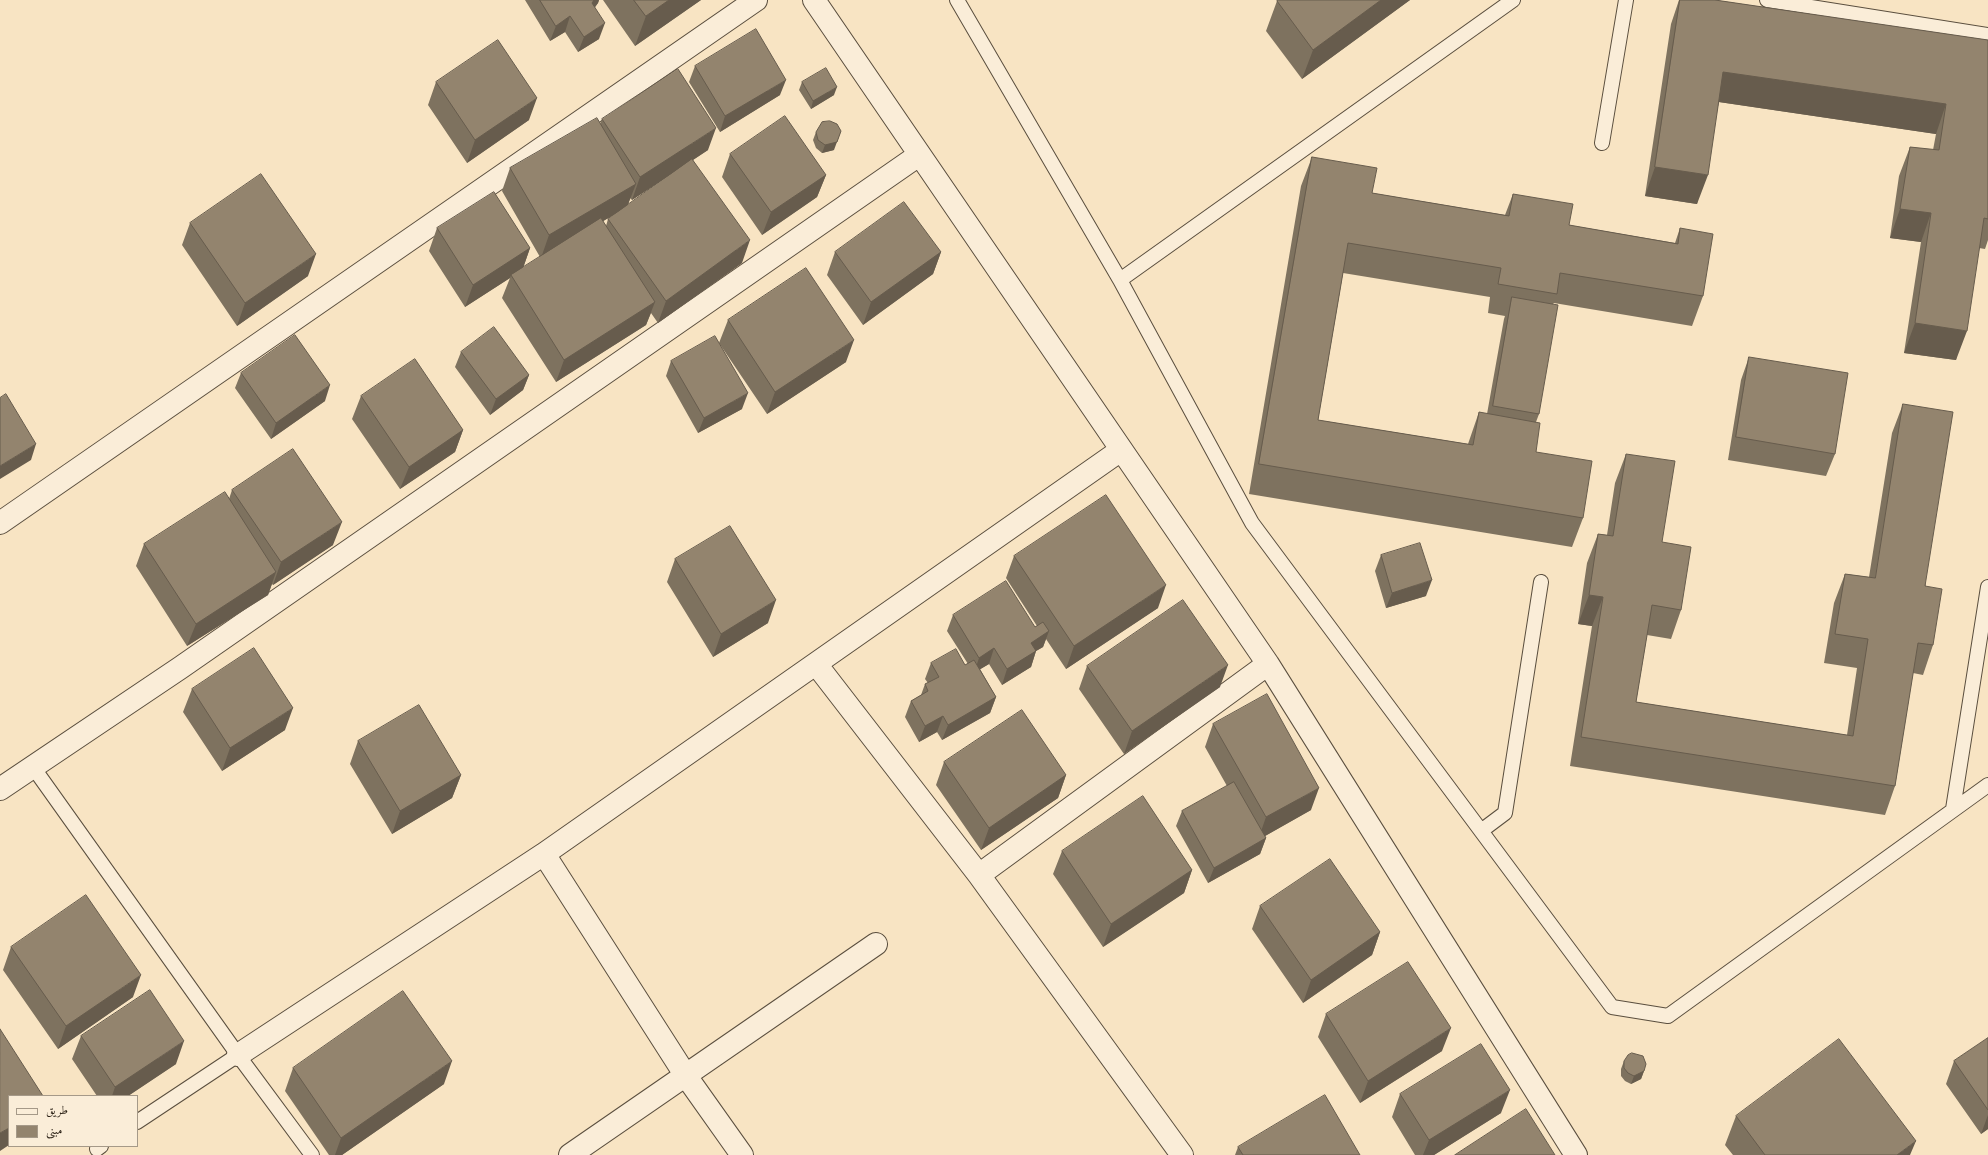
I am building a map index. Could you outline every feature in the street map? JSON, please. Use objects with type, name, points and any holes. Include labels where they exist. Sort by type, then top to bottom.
[{"type":"street","points":[[0,523],[756,0]]},
{"type":"street","points":[[814,0],[1268,664],[1576,1155]]},
{"type":"street","points":[[0,789],[180,668],[919,155]]},
{"type":"street","points":[[238,1055],[544,854],[1121,450]]},
{"type":"street","points":[[816,664],[978,875],[1182,1155]]},
{"type":"street","points":[[978,875],[1268,664]]},
{"type":"street","points":[[544,854],[686,1076],[742,1155]]},
{"type":"street","points":[[570,1155],[876,944]]},
{"type":"lane","points":[[957,0],[1120,280],[1252,522],[1612,1007],[1668,1016],[1988,784]]},
{"type":"lane","points":[[1120,280],[1513,0]]},
{"type":"lane","points":[[1602,143],[1626,0]]},
{"type":"lane","points":[[1766,0],[1988,35]]},
{"type":"lane","points":[[1481,831],[1505,813],[1541,582]]},
{"type":"lane","points":[[1954,809],[1988,587]]},
{"type":"lane","points":[[34,767],[238,1055],[312,1155]]},
{"type":"lane","points":[[138,1121],[238,1055]]},
{"type":"building","points":[[540,0],[594,0],[592,3],[605,23],[584,37],[570,16],[556,26]]},
{"type":"building","points":[[634,0],[669,0],[646,16]]},
{"type":"building","points":[[1381,0],[1313,50],[1277,1]]},
{"type":"building","points":[[1680,0],[1715,0],[1988,40],[1988,219],[1984,218],[1967,331],[1915,323],[1931,213],[1900,209],[1910,147],[1939,150],[1946,104],[1723,72],[1708,175],[1655,167]]},
{"type":"building","points":[[756,29],[786,80],[725,116],[695,66]]},
{"type":"building","points":[[498,40],[537,98],[475,140],[436,82]]},
{"type":"building","points":[[826,68],[837,87],[813,101],[802,82]]},
{"type":"building","points":[[678,69],[716,128],[640,177],[602,119]]},
{"type":"building","points":[[785,116],[826,175],[771,212],[730,154]]},
{"type":"building","points":[[597,118],[636,184],[549,235],[510,168]]},
{"type":"building","points":[[830,121],[837,124],[841,131],[837,142],[825,145],[818,140],[816,132],[822,122]]},
{"type":"building","points":[[1312,157],[1377,168],[1372,193],[1509,216],[1513,194],[1573,204],[1569,225],[1678,244],[1680,228],[1713,234],[1703,296],[1560,273],[1557,294],[1498,284],[1501,268],[1348,243],[1318,420],[1473,445],[1479,412],[1540,423],[1536,452],[1592,461],[1583,518],[1259,464]]},
{"type":"building","points":[[692,159],[750,240],[666,301],[608,219]]},
{"type":"building","points":[[261,174],[316,254],[245,303],[190,223]]},
{"type":"building","points":[[494,192],[530,248],[473,285],[437,228]]},
{"type":"building","points":[[904,202],[941,252],[871,302],[835,252]]},
{"type":"building","points":[[601,218],[655,302],[564,360],[511,275]]},
{"type":"building","points":[[806,268],[854,340],[775,392],[728,320]]},
{"type":"building","points":[[1512,297],[1558,305],[1539,414],[1493,406]]},
{"type":"building","points":[[494,327],[529,375],[496,399],[461,352]]},
{"type":"building","points":[[295,335],[330,385],[276,423],[241,373]]},
{"type":"building","points":[[715,336],[748,393],[704,418],[671,361]]},
{"type":"building","points":[[1749,357],[1848,373],[1835,454],[1736,437]]},
{"type":"building","points":[[415,359],[463,430],[409,467],[361,396]]},
{"type":"building","points":[[6,394],[36,444],[0,466],[0,398]]},
{"type":"building","points":[[1903,404],[1953,412],[1925,586],[1942,589],[1933,645],[1918,643],[1895,786],[1581,737],[1603,597],[1589,595],[1598,534],[1613,536],[1626,454],[1675,461],[1662,542],[1691,547],[1681,610],[1652,605],[1636,702],[1853,736],[1868,639],[1835,634],[1845,574],[1875,578]]},
{"type":"building","points":[[293,449],[342,522],[281,562],[232,490]]},
{"type":"building","points":[[225,492],[276,572],[196,624],[144,544]]},
{"type":"building","points":[[1106,495],[1166,585],[1074,646],[1014,556]]},
{"type":"building","points":[[730,526],[776,600],[721,634],[675,559]]},
{"type":"building","points":[[1420,543],[1432,580],[1392,593],[1381,555]]},
{"type":"building","points":[[1006,581],[1035,627],[1043,622],[1049,631],[1031,643],[1036,651],[1007,669],[994,648],[979,658],[953,615]]},
{"type":"building","points":[[1183,600],[1228,665],[1132,731],[1087,666]]},
{"type":"building","points":[[254,648],[293,708],[230,748],[192,689]]},
{"type":"building","points":[[956,649],[965,665],[974,660],[996,697],[948,725],[943,716],[925,726],[911,701],[928,691],[925,684],[939,677],[931,663]]},
{"type":"building","points":[[1267,694],[1319,788],[1266,817],[1213,724]]},
{"type":"building","points":[[419,705],[461,775],[400,811],[358,741]]},
{"type":"building","points":[[1022,710],[1066,775],[989,828],[944,762]]},
{"type":"building","points":[[1234,782],[1266,838],[1214,868],[1182,811]]},
{"type":"building","points":[[1143,796],[1192,870],[1111,924],[1062,851]]},
{"type":"building","points":[[1330,859],[1380,932],[1311,980],[1260,906]]},
{"type":"building","points":[[86,895],[141,975],[66,1026],[11,947]]},
{"type":"building","points":[[1408,962],[1451,1028],[1368,1081],[1326,1014]]},
{"type":"building","points":[[150,990],[184,1041],[115,1087],[81,1036]]},
{"type":"building","points":[[403,991],[452,1061],[341,1138],[293,1068]]},
{"type":"building","points":[[0,1029],[42,1095],[8,1095],[8,1129],[0,1133]]},
{"type":"building","points":[[1988,1038],[1988,1110],[1954,1061]]},
{"type":"building","points":[[1839,1039],[1916,1141],[1897,1155],[1765,1155],[1736,1116]]},
{"type":"building","points":[[1481,1044],[1510,1090],[1429,1140],[1400,1094]]},
{"type":"building","points":[[1632,1053],[1643,1056],[1646,1064],[1644,1071],[1634,1076],[1628,1073],[1624,1068],[1624,1061],[1628,1055]]},
{"type":"building","points":[[1325,1095],[1360,1155],[1243,1155],[1238,1147]]},
{"type":"building","points":[[1526,1109],[1555,1155],[1455,1155]]}]
